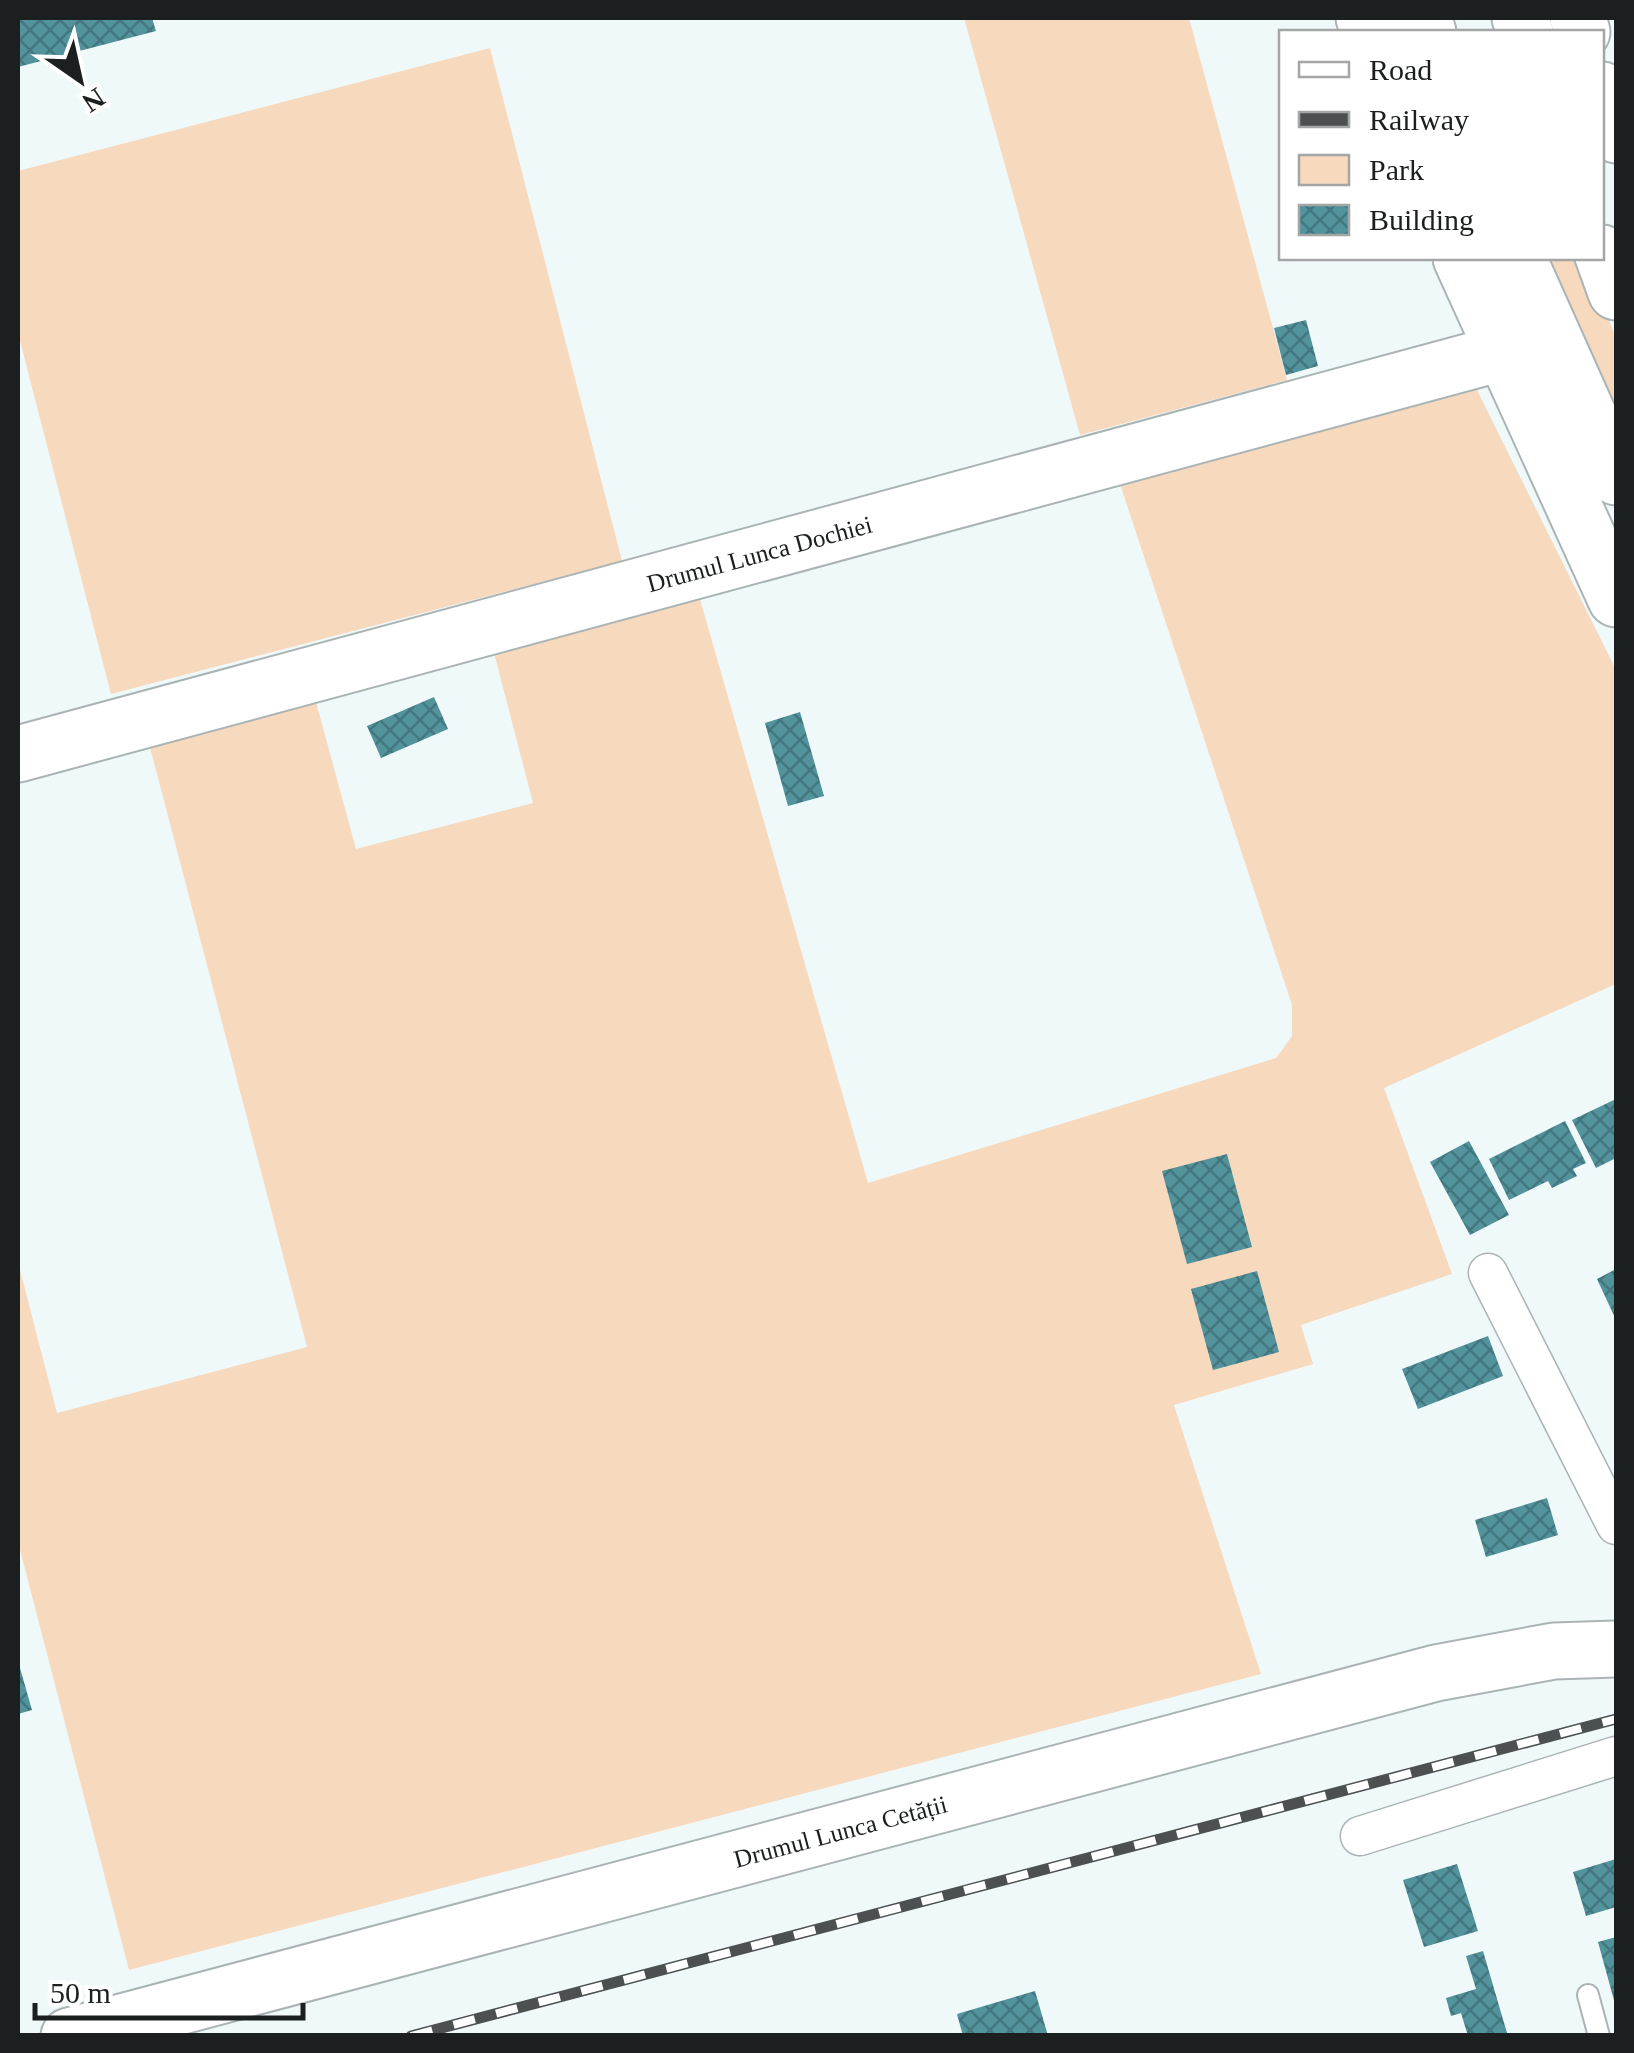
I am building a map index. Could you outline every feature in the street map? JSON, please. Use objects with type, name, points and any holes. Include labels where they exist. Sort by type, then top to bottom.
[{"type":"street","points":[[1604,96],[1616,135]]},
{"type":"street","points":[[1604,259],[1616,292]]},
{"type":"street","points":[[1462,260],[1616,599]]},
{"type":"street","points":[[1519,260],[1616,477]]},
{"type":"street","name":"Drumul Lunca Dochiei","points":[[18,754],[1501,353]]},
{"type":"street","points":[[1488,1273],[1616,1525]]},
{"type":"street","name":"Drumul Lunca Cetății","points":[[69,2036],[1436,1673],[1554,1651],[1616,1649]]},
{"type":"street","points":[[1360,1836],[1616,1756]]},
{"type":"lane","points":[[1588,1996],[1599,2036]]},
{"type":"green space","points":[[964,18],[1189,18],[1287,380],[1080,435]]},
{"type":"green space","points":[[490,48],[622,561],[111,694],[18,333],[18,171]]},
{"type":"green space","points":[[1541,260],[1585,260],[1616,338],[1616,429]]},
{"type":"green space","points":[[1477,390],[1616,670],[1616,984],[1384,1088],[1452,1274],[1301,1325],[1313,1364],[1174,1405],[1261,1674],[129,1970],[18,1542],[18,1262],[57,1413],[307,1347],[146,732],[313,691],[356,849],[533,803],[492,645],[697,589],[868,1183],[1276,1058],[1292,1036],[1292,1005],[1120,484]]},
{"type":"building","points":[[18,18],[152,18],[156,31],[18,67]]},
{"type":"building","points":[[1306,320],[1318,366],[1286,375],[1274,328]]},
{"type":"building","points":[[434,697],[448,729],[381,758],[367,726]]},
{"type":"building","points":[[800,712],[824,796],[788,806],[765,723]]},
{"type":"building","points":[[1616,1099],[1616,1158],[1596,1168],[1572,1120]]},
{"type":"building","points":[[1565,1121],[1586,1163],[1573,1169],[1577,1176],[1552,1188],[1548,1181],[1509,1200],[1489,1159]]},
{"type":"building","points":[[1469,1141],[1509,1215],[1470,1235],[1430,1162]]},
{"type":"building","points":[[1227,1154],[1252,1247],[1187,1264],[1162,1171]]},
{"type":"building","points":[[1616,1269],[1616,1320],[1597,1279]]},
{"type":"building","points":[[1257,1271],[1279,1352],[1213,1370],[1191,1289]]},
{"type":"building","points":[[1488,1336],[1503,1376],[1418,1409],[1402,1369]]},
{"type":"building","points":[[1547,1498],[1558,1535],[1486,1557],[1475,1520]]},
{"type":"building","points":[[18,1661],[32,1710],[18,1714]]},
{"type":"building","points":[[1616,1859],[1616,1907],[1586,1916],[1573,1872]]},
{"type":"building","points":[[1457,1864],[1478,1931],[1424,1947],[1403,1880]]},
{"type":"building","points":[[1616,1937],[1616,2004],[1615,2004],[1598,1942]]},
{"type":"building","points":[[1483,1951],[1507,2033],[1468,2036],[1461,2013],[1451,2016],[1446,1998],[1476,1989],[1466,1956]]},
{"type":"building","points":[[1035,1991],[1048,2036],[963,2036],[957,2014]]},
{"type":"railway","points":[[411,2036],[1616,1719]]}]
